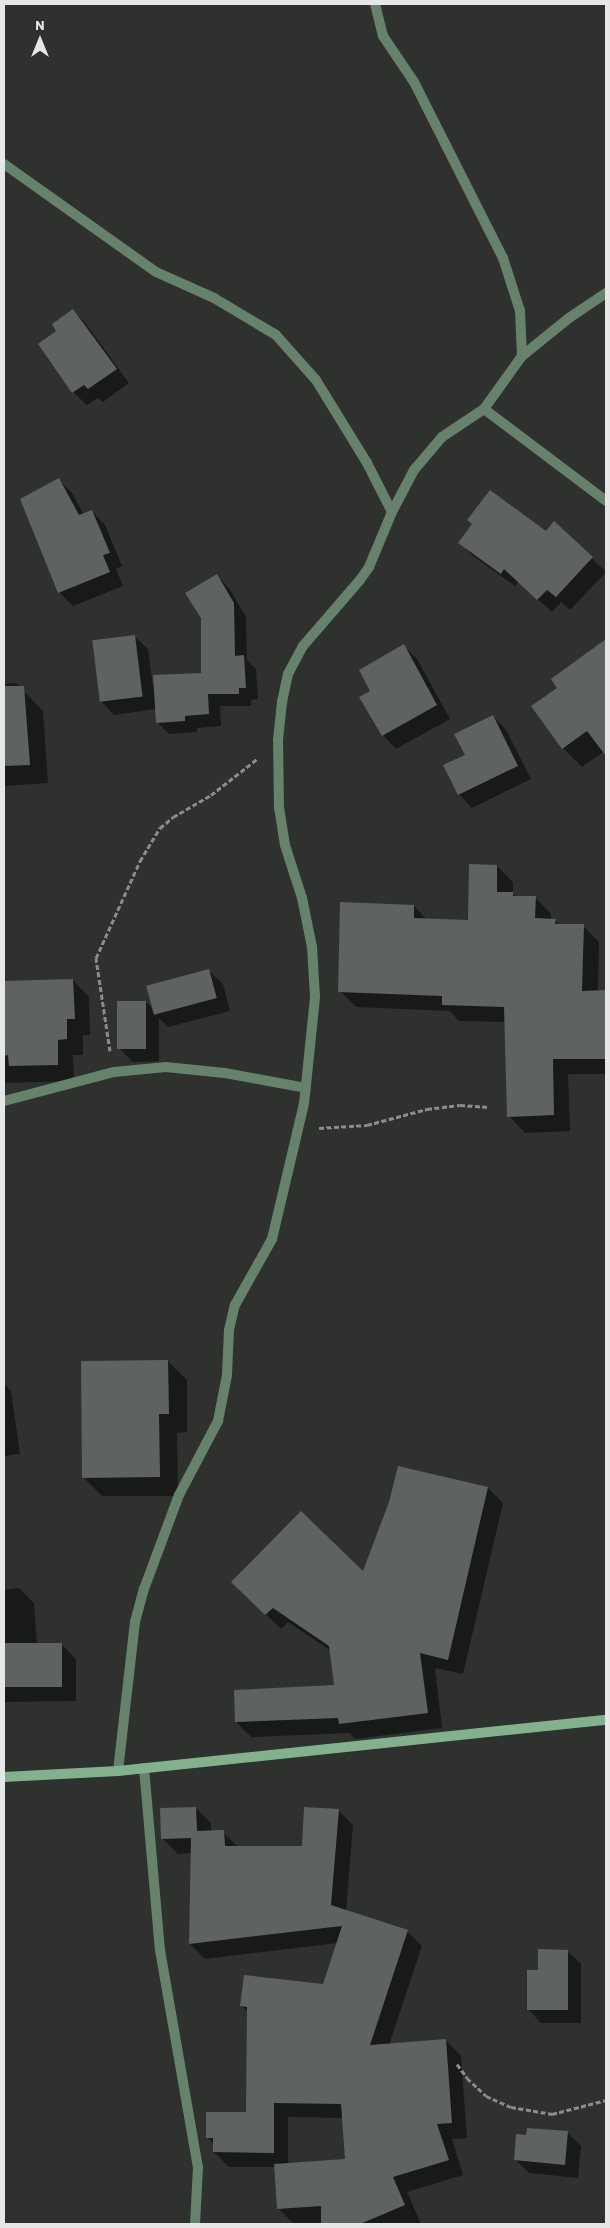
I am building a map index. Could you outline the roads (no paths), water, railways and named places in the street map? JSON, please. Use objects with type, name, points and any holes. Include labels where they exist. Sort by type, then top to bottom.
[{"type":"main road","points":[[4,1777],[118,1771],[606,1720]]},
{"type":"street","points":[[375,4],[383,36],[414,82],[503,258],[520,311],[522,356]]},
{"type":"street","points":[[4,164],[156,272],[214,298],[276,336],[316,380],[368,463],[392,512]]},
{"type":"street","points":[[118,1771],[136,1622],[144,1589],[179,1495],[218,1421],[227,1375],[229,1330],[235,1305],[272,1239],[299,1126],[306,1088],[315,997],[312,947],[302,898],[285,845],[279,808],[278,740],[282,702],[288,674],[293,661],[303,646],[360,580],[377,549],[392,512],[414,470],[442,438],[484,409],[522,356],[569,318],[606,292]]},
{"type":"street","points":[[484,409],[606,500]]},
{"type":"street","points":[[4,1101],[114,1072],[166,1067],[225,1073],[306,1088]]},
{"type":"street","points":[[144,1768],[160,1950],[198,2167],[195,2224]]}]
